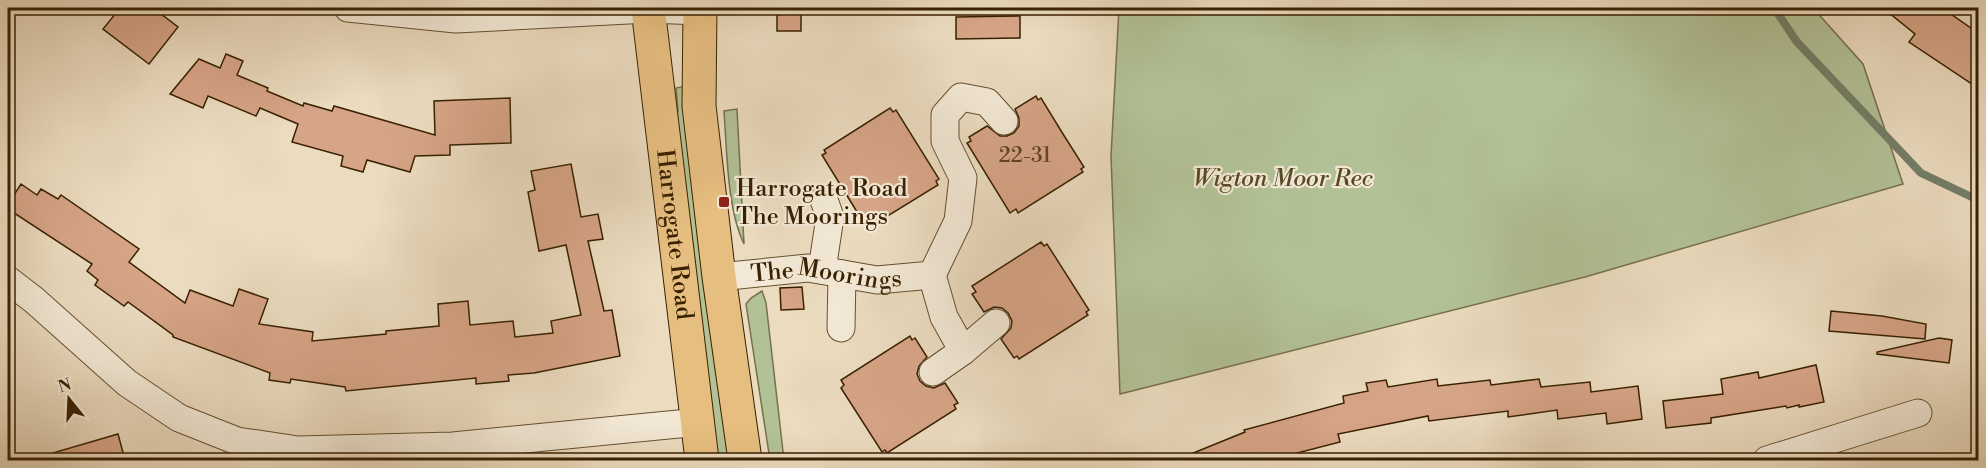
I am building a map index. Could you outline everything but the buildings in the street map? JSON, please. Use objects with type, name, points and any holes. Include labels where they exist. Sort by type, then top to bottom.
[{"type":"highway","name":"Harrogate Road","points":[[648,8],[702,460]]},
{"type":"highway","name":"Harrogate Road","points":[[700,9],[699,106],[719,277],[746,460]]},
{"type":"street","points":[[348,8],[456,19],[648,8],[700,9]]},
{"type":"street","points":[[942,261],[958,221],[965,213],[963,178],[945,141],[945,115],[961,97],[987,102],[1004,121]]},
{"type":"street","points":[[824,200],[831,217],[832,272],[842,328]]},
{"type":"street","name":"The Moorings","points":[[719,277],[808,268],[877,280],[942,261],[944,317],[963,351]]},
{"type":"street","points":[[8,280],[34,300],[127,383],[231,451],[453,446],[699,422]]},
{"type":"street","points":[[933,372],[963,351],[996,323]]},
{"type":"street","points":[[1767,460],[1918,413]]},
{"type":"green space","name":"Wigton Moor Rec","points":[[1119,8],[1813,8],[1863,64],[1903,184],[1585,277],[1120,394],[1111,156]]},
{"type":"green space","points":[[687,86],[733,460],[716,460],[672,132],[678,111],[676,88]]},
{"type":"green space","points":[[737,109],[744,244],[738,230],[731,197],[724,111]]},
{"type":"green space","points":[[762,291],[766,303],[784,460],[770,460],[746,304]]},
{"type":"waterway","points":[[1774,8],[1797,42],[1921,173],[1978,200]]},
{"type":"place","name":"Harrogate Road The Moorings","points":[[724,202]]}]
